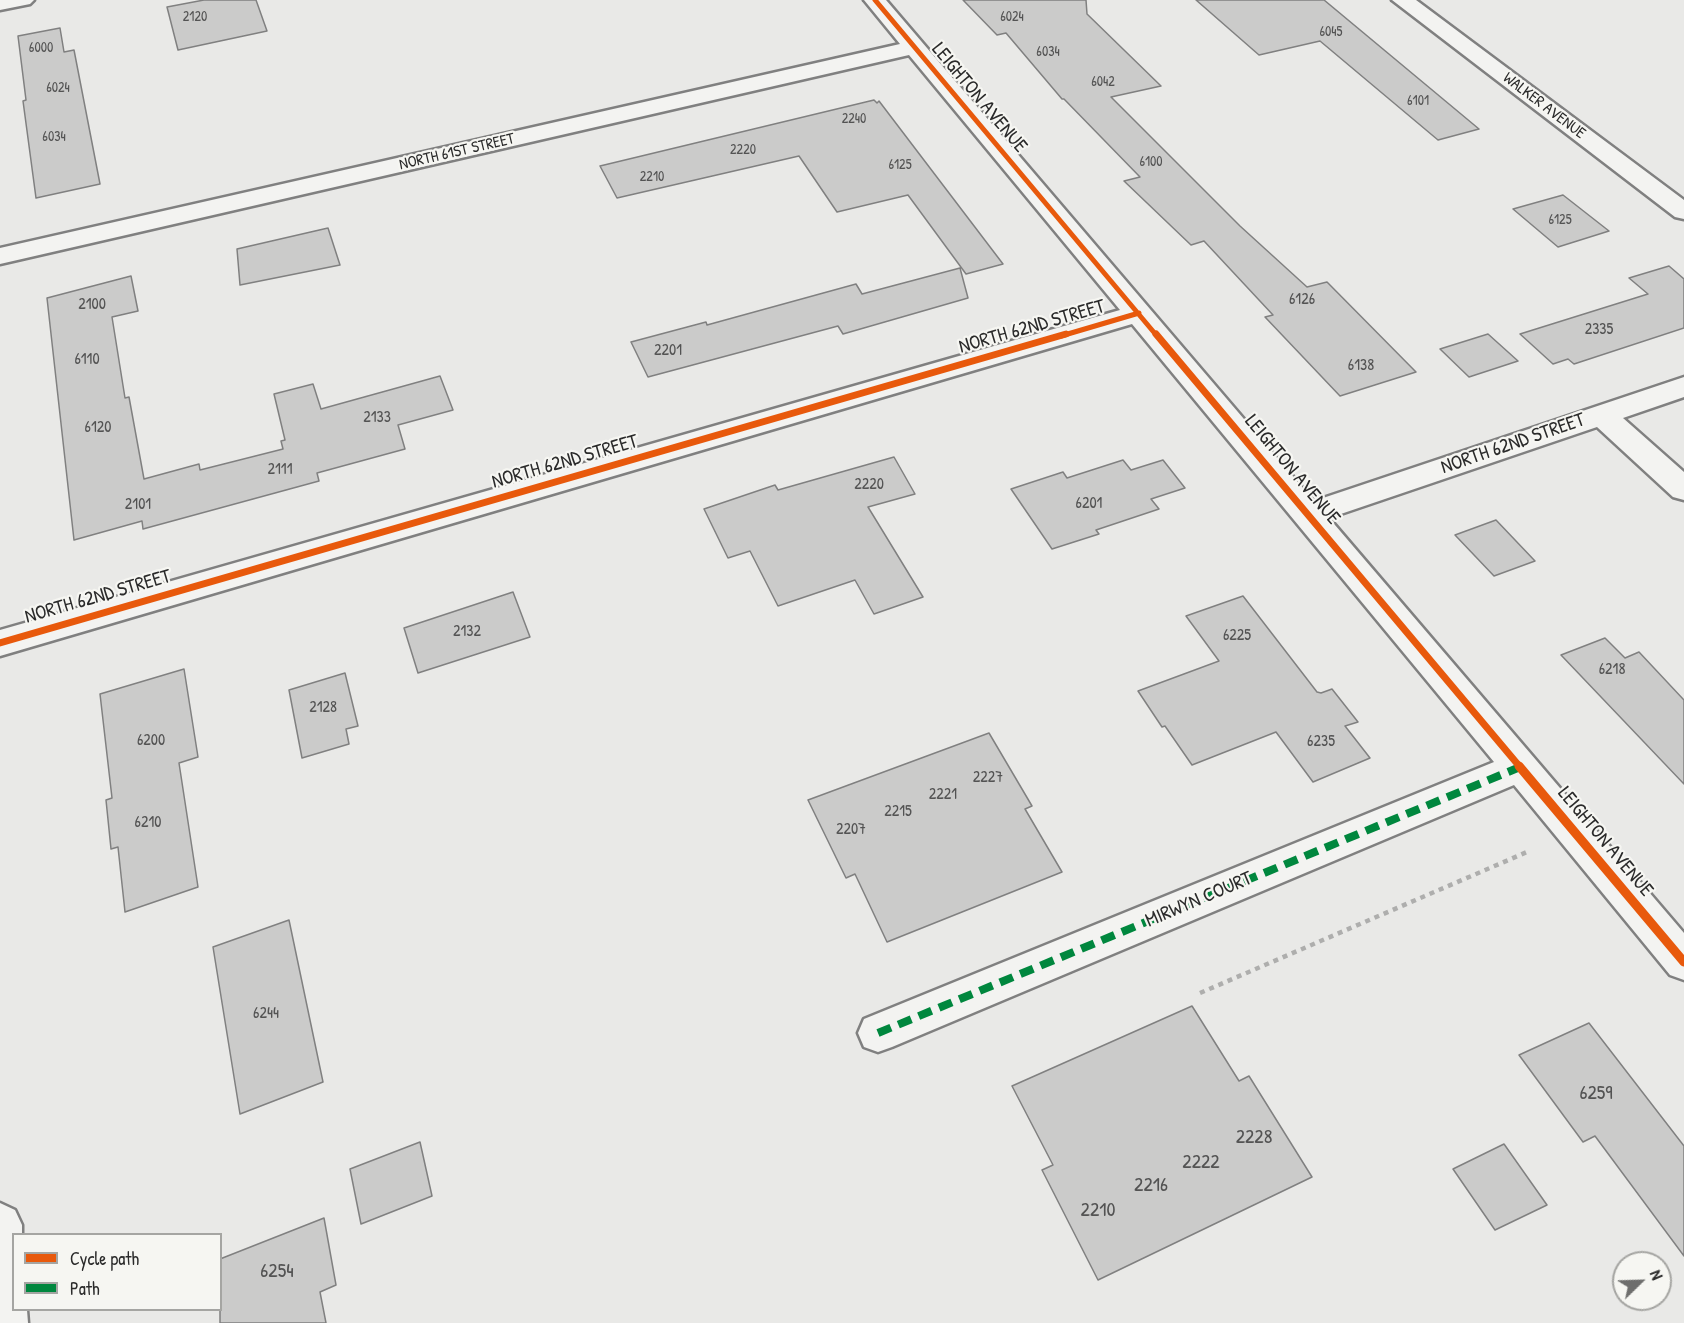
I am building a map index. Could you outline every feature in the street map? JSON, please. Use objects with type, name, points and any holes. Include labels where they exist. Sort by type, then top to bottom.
[{"type":"street","points":[[0,4],[24,0]]},
{"type":"street","name":"LEIGHTON AVENUE","points":[[875,0],[1684,962]]},
{"type":"street","name":"WALKER AVENUE","points":[[1403,0],[1684,212]]},
{"type":"street","name":"NORTH 61ST STREET","points":[[0,256],[914,47]]},
{"type":"street","name":"NORTH 62ND STREET","points":[[0,643],[1139,314]]},
{"type":"street","name":"NORTH 62ND STREET","points":[[1308,514],[1684,387]]},
{"type":"street","points":[[1601,414],[1684,489]]},
{"type":"street","name":"MIRWYN COURT","points":[[878,1034],[1520,767]]},
{"type":"street","points":[[0,1225],[5,1323]]},
{"type":"path","points":[[1200,993],[1527,852]]},
{"type":"building","points":[[204,0],[256,0],[267,31],[178,50],[167,7]]},
{"type":"building","points":[[963,0],[1086,0],[1087,14],[1161,86],[1111,97],[1240,226],[1307,287],[1327,282],[1416,372],[1340,396],[1265,317],[1273,315],[1204,241],[1191,245],[1124,181],[1140,177],[1062,99],[1006,33],[997,35]]},
{"type":"building","points":[[1196,0],[1324,0],[1479,129],[1438,140],[1320,41],[1259,55]]},
{"type":"building","points":[[60,28],[64,52],[74,50],[100,184],[36,198],[23,101],[26,100],[18,36]]},
{"type":"building","points":[[874,100],[877,103],[879,101],[1003,264],[966,274],[908,195],[837,212],[799,156],[617,198],[600,166]]},
{"type":"building","points":[[1563,195],[1609,231],[1558,247],[1513,209]]},
{"type":"building","points":[[328,228],[340,265],[240,285],[237,249]]},
{"type":"building","points":[[1669,266],[1684,279],[1684,328],[1574,364],[1568,359],[1553,364],[1520,334],[1648,294],[1629,278]]},
{"type":"building","points":[[960,268],[968,298],[843,334],[838,326],[648,377],[631,342],[706,322],[707,325],[856,284],[862,294]]},
{"type":"building","points":[[131,276],[138,311],[112,317],[125,398],[129,397],[144,479],[199,464],[200,470],[283,449],[281,441],[285,440],[274,394],[313,384],[321,409],[440,376],[453,410],[398,425],[405,449],[317,473],[319,481],[143,529],[142,521],[74,540],[47,298]]},
{"type":"building","points":[[1488,334],[1518,361],[1469,377],[1440,349]]},
{"type":"building","points":[[894,457],[915,494],[868,507],[923,597],[874,614],[855,580],[778,606],[750,551],[728,558],[704,509],[775,485],[778,490]]},
{"type":"building","points":[[1123,460],[1131,470],[1163,460],[1185,488],[1151,499],[1159,509],[1096,530],[1099,534],[1052,549],[1011,489],[1063,472],[1067,478]]},
{"type":"building","points":[[1496,520],[1535,561],[1494,576],[1455,535]]},
{"type":"building","points":[[513,592],[530,637],[418,673],[404,628]]},
{"type":"building","points":[[1243,596],[1317,692],[1332,689],[1358,722],[1345,726],[1370,758],[1313,782],[1276,732],[1192,765],[1165,726],[1162,727],[1138,691],[1219,661],[1186,616]]},
{"type":"building","points":[[1605,638],[1625,658],[1639,652],[1684,700],[1684,784],[1561,655]]},
{"type":"building","points":[[184,669],[198,757],[179,763],[198,887],[125,912],[118,847],[111,849],[106,800],[112,798],[100,694]]},
{"type":"building","points":[[345,673],[358,726],[346,729],[349,744],[302,758],[289,690]]},
{"type":"building","points":[[989,733],[1032,806],[1025,809],[1062,872],[887,942],[855,874],[846,878],[808,800]]},
{"type":"building","points":[[289,920],[323,1082],[240,1114],[213,947]]},
{"type":"building","points":[[1192,1006],[1239,1081],[1249,1076],[1312,1177],[1098,1280],[1042,1170],[1053,1165],[1012,1086]]},
{"type":"building","points":[[1589,1023],[1684,1146],[1684,1256],[1595,1136],[1583,1142],[1519,1055]]},
{"type":"building","points":[[420,1142],[432,1196],[361,1224],[350,1169]]},
{"type":"building","points":[[1504,1144],[1547,1205],[1495,1230],[1453,1169]]},
{"type":"building","points":[[324,1218],[336,1285],[320,1292],[326,1323],[220,1323],[222,1258]]},
{"type":"marked path","points":[[878,1033],[1520,767]]},
{"type":"cycle path","points":[[875,0],[1684,962]]},
{"type":"cycle path","points":[[0,643],[1139,313]]}]
